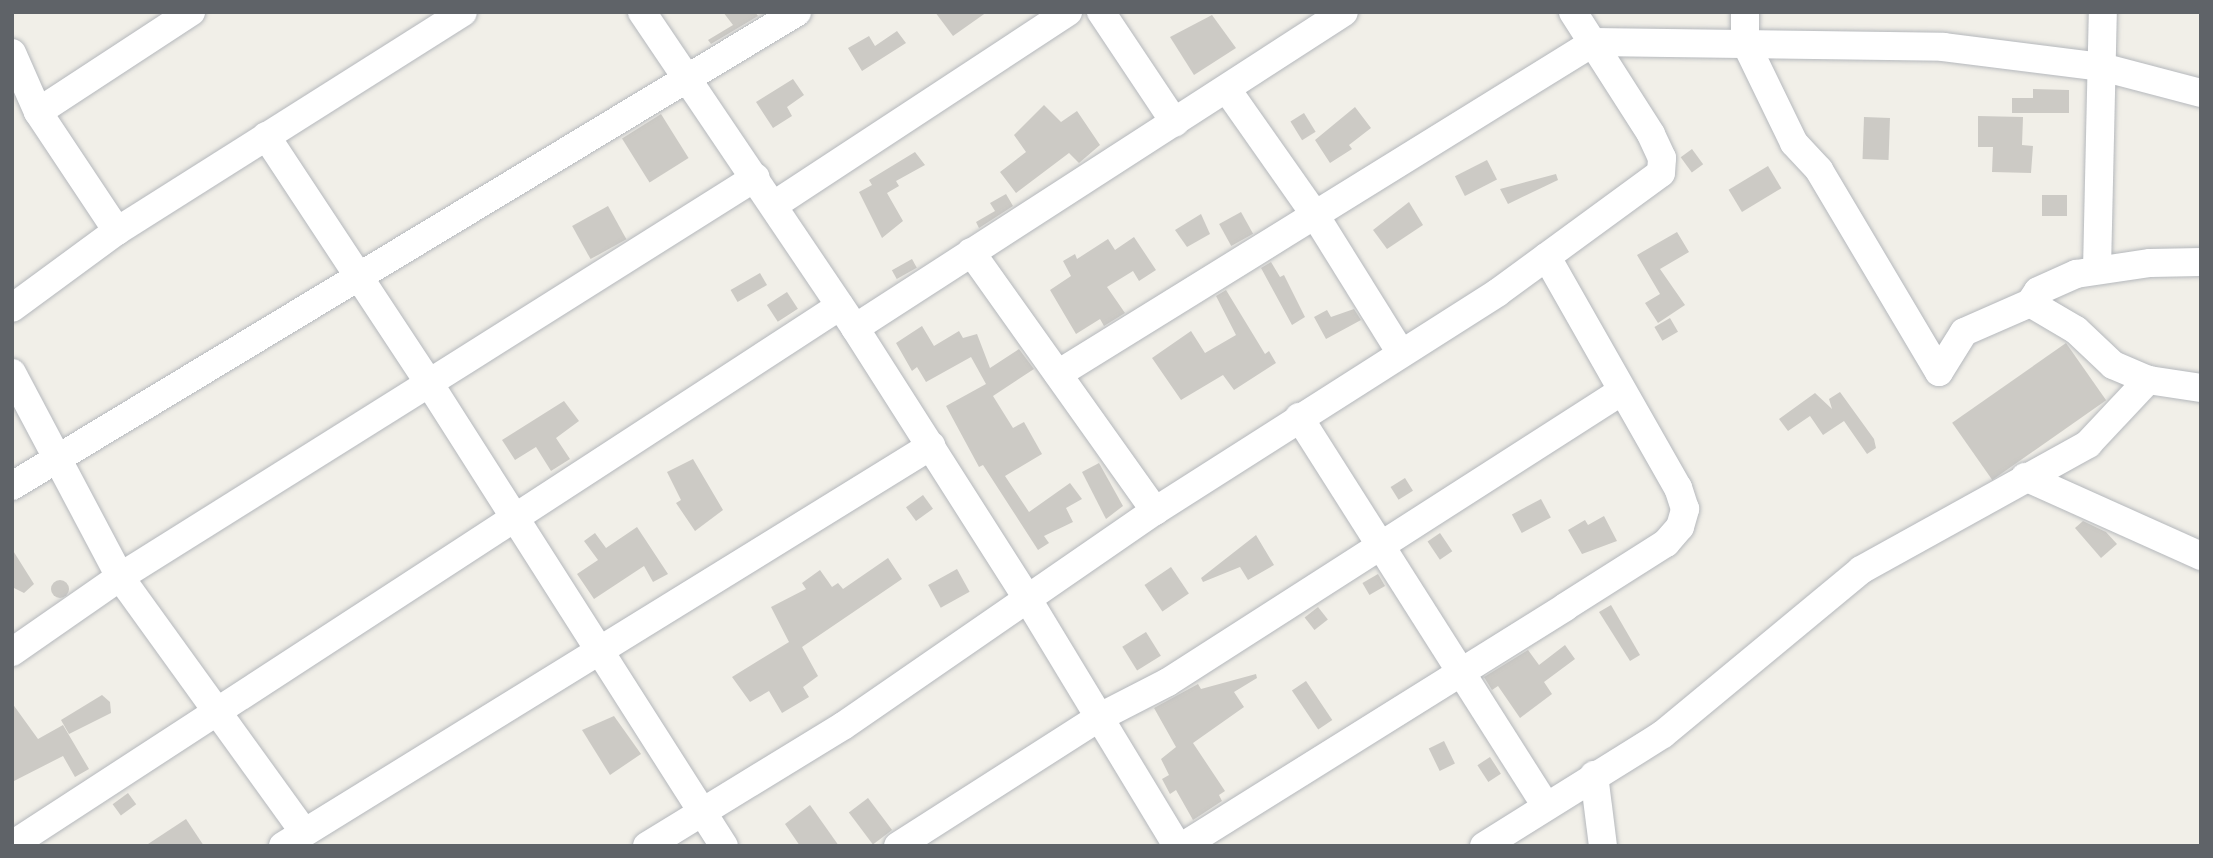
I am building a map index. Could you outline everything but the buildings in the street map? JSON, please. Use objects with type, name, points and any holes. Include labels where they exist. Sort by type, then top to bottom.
[{"type":"street","points":[[38,112],[191,12]]},
{"type":"street","points":[[12,308],[117,231],[463,12]]},
{"type":"street","points":[[642,12],[756,177],[931,446],[1100,716],[1177,846]]},
{"type":"street","points":[[12,486],[58,456],[689,81],[797,12]]},
{"type":"street","points":[[774,205],[1068,12]]},
{"type":"street","points":[[1101,12],[1175,123]]},
{"type":"street","points":[[12,845],[513,515],[847,317],[971,252],[1228,91],[1344,12]]},
{"type":"street","points":[[647,846],[843,726],[1154,511],[1547,257],[1661,173],[1663,166],[1651,134],[1573,12]]},
{"type":"street","points":[[1745,12],[1745,42],[1794,143],[1819,170],[1939,372],[1964,332],[2030,303],[2038,291],[2097,269],[2201,262]]},
{"type":"street","points":[[2097,269],[2103,12]]},
{"type":"street","points":[[1058,374],[1594,42],[1745,42],[1943,47],[2102,67],[2201,93]]},
{"type":"street","points":[[12,53],[38,112],[117,231]]},
{"type":"street","points":[[1228,91],[1315,215],[1402,353]]},
{"type":"street","points":[[266,136],[602,649],[724,846]]},
{"type":"street","points":[[12,652],[120,577],[756,177]]},
{"type":"street","points":[[971,252],[1154,511]]},
{"type":"street","points":[[1183,846],[1666,543],[1680,527],[1685,509],[1678,488],[1547,257]]},
{"type":"street","points":[[2030,303],[2076,330],[2113,365],[2148,380],[2201,388]]},
{"type":"street","points":[[12,373],[120,577],[218,709],[294,839],[931,446]]},
{"type":"street","points":[[1484,846],[1545,805],[1663,734],[1861,570],[2088,444],[2148,380]]},
{"type":"street","points":[[898,846],[1100,716],[1168,682],[1622,391]]},
{"type":"street","points":[[1299,417],[1545,805]]},
{"type":"street","points":[[2025,477],[2201,556]]},
{"type":"street","points":[[1594,775],[1603,846]]}]
